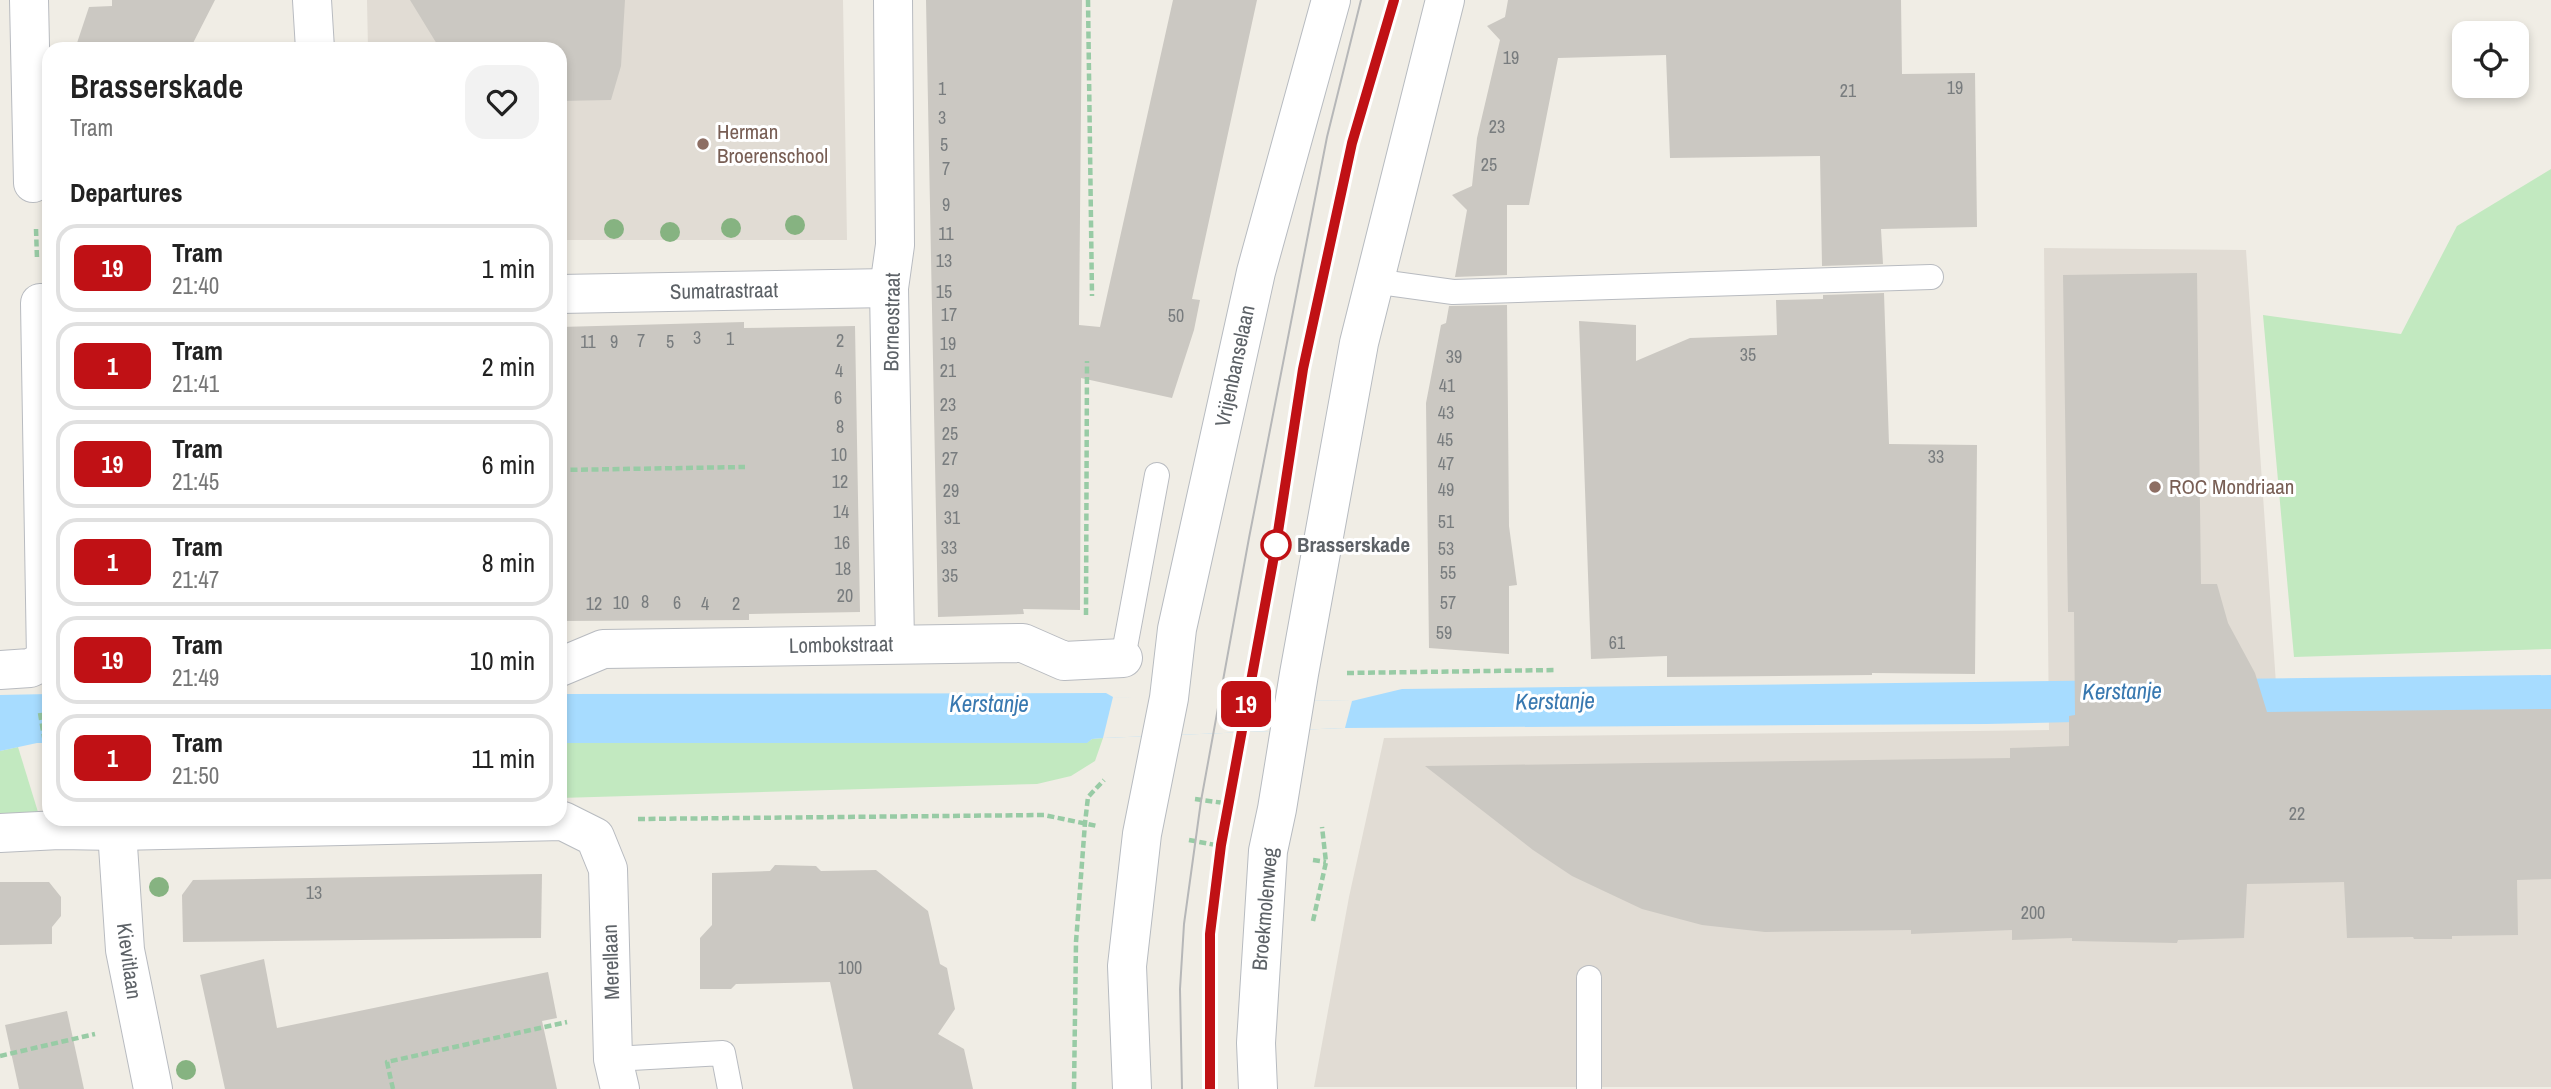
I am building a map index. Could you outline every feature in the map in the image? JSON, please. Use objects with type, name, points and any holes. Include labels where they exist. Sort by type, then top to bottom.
[{"type":"street","points":[[29,0],[33,183]]},
{"type":"street","points":[[312,0],[315,42]]},
{"type":"street","name":"Borneostraat","points":[[892,0],[895,245],[889,288],[895,644]]},
{"type":"street","name":"Vrijenbanselaan","points":[[1151,791],[1169,698],[1177,629],[1256,272],[1331,0]]},
{"type":"street","points":[[1298,679],[1359,343],[1445,0]]},
{"type":"street","name":"Sumatrastraat","points":[[567,294],[889,288]]},
{"type":"street","name":"Lombokstraat","points":[[567,664],[603,649],[895,644],[1023,643],[1064,661],[1123,658]]},
{"type":"street","points":[[0,670],[30,668],[42,662]]},
{"type":"street","name":"Broekmolenweg","points":[[1258,1089],[1256,1043],[1268,851],[1298,679]]},
{"type":"street","points":[[1132,1089],[1127,966],[1142,834],[1151,791]]},
{"type":"street","points":[[567,823],[595,837]]},
{"type":"street","points":[[0,833],[340,826]]},
{"type":"street","name":"Kievitlaan","points":[[117,831],[125,950],[153,1089]]},
{"type":"street","name":"Merellaan","points":[[595,837],[608,869],[612,1013],[617,1074]]},
{"type":"lane","points":[[1373,281],[1452,292],[1931,277]]},
{"type":"lane","points":[[1123,658],[1157,475]]},
{"type":"lane","points":[[1589,978],[1590,1089]]},
{"type":"lane","points":[[617,1074],[723,1053],[730,1089]]},
{"type":"path","points":[[1088,0],[1092,296]]},
{"type":"path","points":[[33,183],[42,273]]},
{"type":"path","points":[[1064,661],[1065,621],[1086,620],[1087,360]]},
{"type":"path","points":[[567,470],[745,467]]},
{"type":"path","points":[[1298,679],[1556,670]]},
{"type":"path","points":[[39,707],[42,725]]},
{"type":"path","points":[[1151,791],[1201,801],[1277,809]]},
{"type":"path","points":[[595,837],[621,820],[1044,815],[1142,834],[1268,851],[1326,862]]},
{"type":"path","points":[[1074,1089],[1076,942],[1085,823]]},
{"type":"path","points":[[393,1089],[387,1062],[612,1013]]},
{"type":"path","points":[[0,1056],[139,1024]]},
{"type":"shaded area","name":"Herman Broerenschool","points":[[367,0],[843,0],[847,240],[567,240],[567,42],[368,42]]},
{"type":"shaded area","name":"ROC Mondriaan","points":[[2044,248],[2246,250],[2279,727],[2551,724],[2551,1087],[1314,1087],[1349,897],[1384,738],[2049,730]]},
{"type":"green space","points":[[2551,169],[2551,649],[2294,657],[2263,315],[2401,334],[2457,226]]},
{"type":"green space","points":[[1103,738],[1095,761],[1071,776],[1037,784],[567,798],[567,743],[1086,743],[1092,739]]},
{"type":"green space","points":[[18,747],[38,812],[0,814],[0,751]]},
{"type":"water","name":"Kerstanje","points":[[2551,675],[2551,711],[1986,724],[1345,728],[1103,738],[1092,739],[1087,743],[567,743],[567,694],[1106,693],[1113,697],[1132,698],[1352,701],[1402,689]]},
{"type":"water","points":[[42,694],[42,743],[0,751],[0,695]]},
{"type":"pier","points":[[1113,697],[1352,701],[1345,728],[1103,738]]},
{"type":"building","points":[[112,0],[215,0],[194,42],[77,42],[89,7],[112,6]]},
{"type":"building","points":[[410,0],[625,0],[621,66],[611,100],[567,101],[567,42],[436,42]]},
{"type":"building","points":[[926,0],[1082,0],[1079,325],[1100,327],[1173,0],[1257,0],[1192,299],[1200,300],[1194,330],[1172,398],[1081,378],[1080,610],[1023,609],[1024,614],[938,617]]},
{"type":"building","points":[[1508,0],[1901,0],[1902,74],[1975,73],[1977,227],[1881,229],[1883,264],[1822,266],[1820,156],[1670,158],[1666,55],[1558,58],[1529,205],[1507,205],[1507,275],[1455,277],[1467,210],[1452,195],[1472,186],[1477,138],[1500,40],[1487,26],[1505,17]]},
{"type":"building","points":[[2197,273],[2201,584],[2217,584],[2228,623],[2255,673],[2267,712],[2551,709],[2551,879],[2517,880],[2518,935],[2452,936],[2452,939],[2347,938],[2344,882],[2247,884],[2244,938],[2178,940],[2177,943],[2072,941],[2072,938],[2012,940],[2012,930],[1911,934],[1911,930],[1765,932],[1702,925],[1642,909],[1572,876],[1533,850],[1425,766],[2010,758],[2010,748],[2069,746],[2069,716],[2075,715],[2074,612],[2068,612],[2063,275]]},
{"type":"building","points":[[1884,293],[1889,444],[1977,445],[1975,674],[1667,677],[1667,656],[1591,659],[1579,321],[1636,325],[1636,361],[1690,338],[1777,335],[1776,300]]},
{"type":"building","points":[[1507,305],[1509,526],[1517,585],[1509,586],[1509,654],[1429,648],[1426,403],[1441,325],[1446,323],[1449,306]]},
{"type":"building","points":[[744,322],[744,328],[855,326],[860,612],[749,614],[749,620],[567,621],[567,327]]},
{"type":"building","points":[[775,865],[816,866],[821,871],[876,870],[928,911],[940,964],[947,968],[955,1009],[938,1034],[964,1049],[973,1089],[853,1089],[830,982],[736,984],[731,989],[700,989],[700,938],[712,925],[712,873],[770,871]]},
{"type":"building","points":[[542,874],[541,938],[183,942],[182,895],[193,880]]},
{"type":"building","points":[[0,882],[49,882],[61,897],[61,916],[52,927],[52,944],[0,945]]},
{"type":"building","points":[[264,959],[277,1028],[548,972],[557,1018],[542,1021],[557,1089],[225,1089],[200,975]]},
{"type":"building","points":[[67,1011],[84,1089],[19,1089],[5,1025]]},
{"type":"tram line","points":[[1182,1089],[1180,989],[1184,924],[1201,801],[1327,137],[1361,0]]},
{"type":"tram line","points":[[1210,1089],[1208,992],[1211,934],[1221,845],[1276,545],[1303,369],[1352,143],[1394,0]]},
{"type":"tram line","name":"19","points":[[1210,1089],[1210,934],[1221,845],[1276,545],[1303,369],[1352,143],[1394,0]]},
{"type":"place","name":"Herman Broerenschool","points":[[703,144]]},
{"type":"place","name":"ROC Mondriaan","points":[[2155,487]]},
{"type":"place","name":"Brasserskade","points":[[1276,545]]}]
